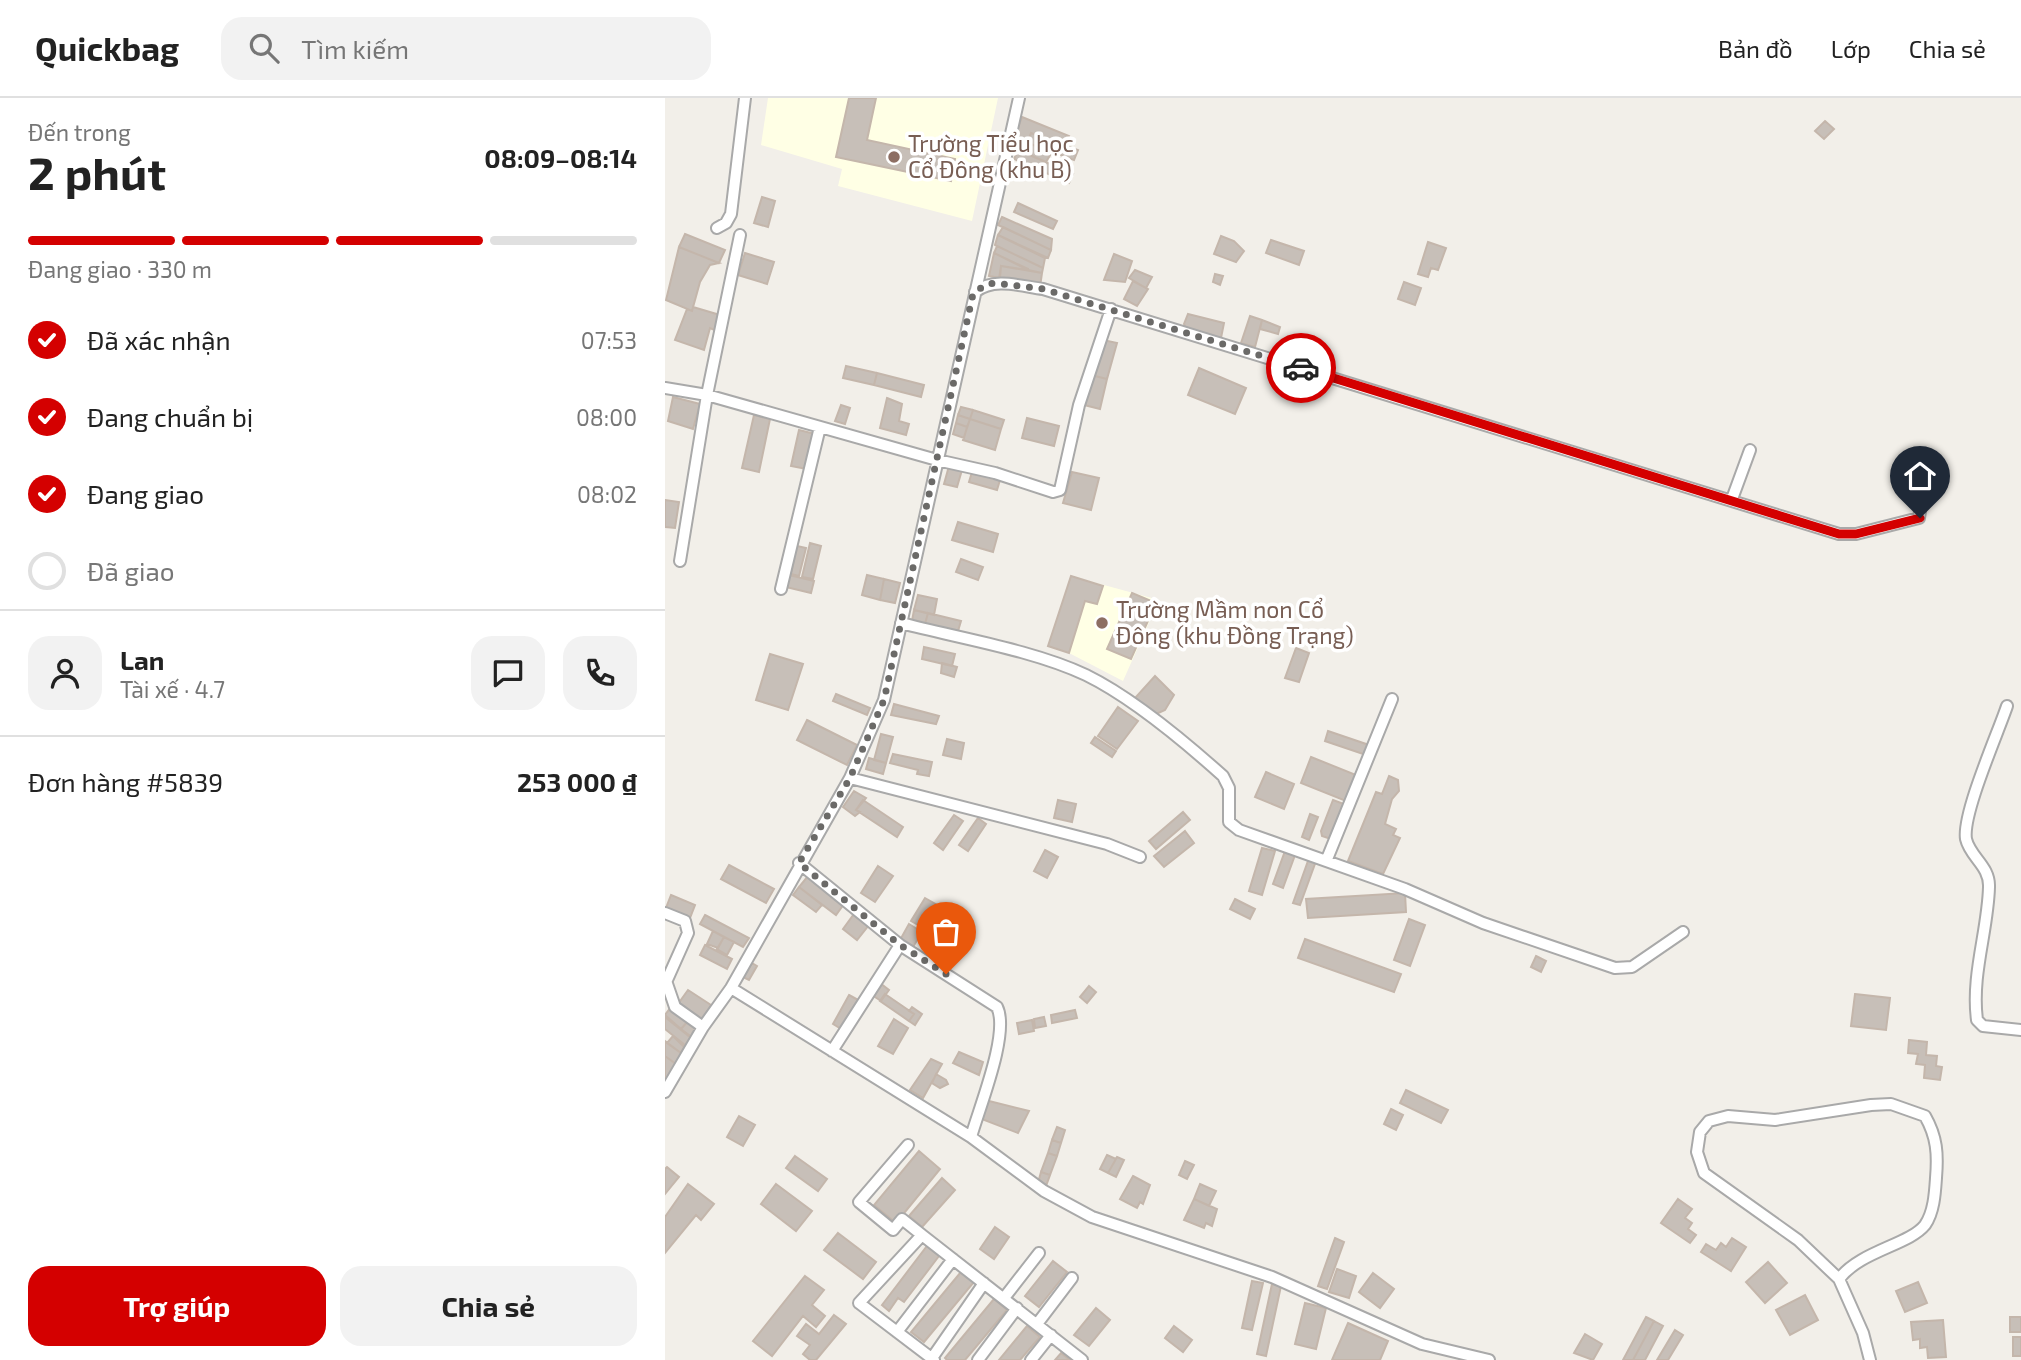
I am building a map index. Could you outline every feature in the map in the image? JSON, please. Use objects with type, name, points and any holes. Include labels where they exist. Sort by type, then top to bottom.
[{"type":"street","points":[[717,228],[726,223],[731,214],[745,98]]},
{"type":"street","points":[[665,1092],[703,1027],[731,988],[799,863],[850,778],[884,700],[973,294],[1007,163],[1019,98]]},
{"type":"street","points":[[680,561],[707,395],[740,236]]},
{"type":"street","points":[[973,294],[985,285],[995,283],[1043,289],[1839,534],[1856,534],[1920,518],[1924,484]]},
{"type":"street","points":[[665,388],[707,395],[937,460],[995,472],[1053,492],[1060,490],[1079,405],[1111,309]]},
{"type":"street","points":[[782,589],[820,427]]},
{"type":"street","points":[[1732,499],[1750,450]]},
{"type":"street","points":[[901,623],[1085,675],[1120,695],[1223,776],[1229,788],[1228,817],[1232,826],[1327,859],[1483,923],[1615,968],[1632,967],[1683,932]]},
{"type":"street","points":[[1327,859],[1392,699]]},
{"type":"street","points":[[2007,706],[1972,804],[1966,836],[1989,880],[1979,953],[1977,1020],[1983,1026],[2021,1031]]},
{"type":"street","points":[[850,778],[1107,844],[1140,857]]},
{"type":"street","points":[[799,863],[900,945],[993,1002],[1000,1012],[999,1040],[971,1138]]},
{"type":"street","points":[[665,913],[685,921],[688,933],[666,979],[675,1007],[703,1027]]},
{"type":"street","points":[[832,1051],[900,945]]},
{"type":"street","points":[[731,988],[971,1138],[1044,1191],[1091,1217],[1272,1277],[1422,1344],[1489,1360]]},
{"type":"street","points":[[1839,1279],[1849,1266],[1924,1226],[1931,1212],[1935,1190],[1937,1144],[1925,1116],[1891,1104],[1775,1120],[1728,1116],[1709,1121],[1700,1132],[1697,1152],[1704,1173],[1798,1240],[1839,1279],[1863,1333],[1870,1360]]},
{"type":"street","points":[[908,1145],[859,1202],[893,1230],[902,1219],[1082,1360]]},
{"type":"street","points":[[922,1235],[859,1303],[933,1359],[985,1283]]},
{"type":"street","points":[[1004,1298],[1039,1252]]},
{"type":"street","points":[[897,1332],[953,1259]]},
{"type":"street","points":[[1037,1324],[1072,1278]]},
{"type":"street","points":[[978,1360],[1017,1308]]},
{"type":"street","points":[[1031,1360],[1051,1335]]},
{"type":"shaded area","name":"Trường Tiểu học Cổ Đông (khu B)","points":[[768,98],[998,98],[972,221],[838,186],[842,169],[761,145]]},
{"type":"shaded area","name":"Trường Mầm non Cổ Đông (khu Đồng Trạng)","points":[[1071,576],[1159,600],[1123,681],[1069,653],[1048,646]]},
{"type":"building","points":[[849,98],[876,98],[867,140],[955,159],[951,181],[836,157]]},
{"type":"building","points":[[1022,117],[1069,136],[1065,146],[1031,133],[1028,141],[1015,136]]},
{"type":"building","points":[[1825,121],[1834,129],[1824,139],[1815,131]]},
{"type":"building","points":[[1031,133],[1078,150],[1074,160],[1028,143]]},
{"type":"building","points":[[1028,143],[1052,152],[1046,162],[1023,152]]},
{"type":"building","points":[[1018,150],[1073,174],[1069,183],[1014,159]]},
{"type":"building","points":[[762,197],[775,201],[768,227],[754,223]]},
{"type":"building","points":[[1018,203],[1057,221],[1053,229],[1014,212]]},
{"type":"building","points":[[1002,217],[1052,239],[1051,250],[998,225]]},
{"type":"building","points":[[1003,227],[1051,250],[1048,258],[998,235]]},
{"type":"building","points":[[685,234],[725,250],[719,263],[679,247]]},
{"type":"building","points":[[998,235],[1045,258],[1043,268],[995,245]]},
{"type":"building","points":[[1221,236],[1234,241],[1244,251],[1236,262],[1214,254]]},
{"type":"building","points":[[1271,240],[1304,251],[1299,265],[1266,253]]},
{"type":"building","points":[[1428,242],[1446,248],[1438,270],[1431,268],[1428,277],[1418,274]]},
{"type":"building","points":[[997,246],[1043,268],[1042,273],[1028,270],[994,253]]},
{"type":"building","points":[[679,247],[719,263],[710,265],[700,282],[692,311],[666,300]]},
{"type":"building","points":[[745,253],[774,262],[767,284],[738,275]]},
{"type":"building","points":[[994,253],[1028,270],[1001,266],[1000,278],[989,276]]},
{"type":"building","points":[[1114,254],[1132,261],[1125,282],[1104,280]]},
{"type":"building","points":[[1001,266],[1042,273],[1040,287],[999,279]]},
{"type":"building","points":[[1135,270],[1152,277],[1146,288],[1129,278]]},
{"type":"building","points":[[1215,274],[1223,276],[1220,285],[1213,282]]},
{"type":"building","points":[[1133,281],[1148,289],[1137,306],[1124,299]]},
{"type":"building","points":[[1404,282],[1421,288],[1415,305],[1398,299]]},
{"type":"building","points":[[693,307],[720,315],[717,331],[710,328],[704,350],[675,340],[687,309],[692,311]]},
{"type":"building","points":[[1188,314],[1224,323],[1221,338],[1187,330],[1184,324]]},
{"type":"building","points":[[1250,316],[1262,320],[1255,347],[1241,343]]},
{"type":"building","points":[[1262,320],[1280,327],[1278,334],[1260,329]]},
{"type":"building","points":[[1103,340],[1117,343],[1107,379],[1091,375]]},
{"type":"building","points":[[846,366],[877,373],[874,385],[843,378]]},
{"type":"building","points":[[1199,368],[1246,388],[1235,414],[1188,395]]},
{"type":"building","points":[[877,373],[924,385],[921,397],[874,385]]},
{"type":"building","points":[[1091,375],[1107,379],[1100,409],[1084,405]]},
{"type":"building","points":[[673,397],[700,404],[693,429],[668,421]]},
{"type":"building","points":[[887,398],[902,404],[899,421],[909,424],[906,435],[880,428]]},
{"type":"building","points":[[841,405],[850,408],[845,424],[835,421]]},
{"type":"building","points":[[961,407],[973,410],[970,419],[958,415]]},
{"type":"building","points":[[973,410],[1004,420],[1001,429],[970,419]]},
{"type":"building","points":[[754,415],[770,419],[759,472],[742,468]]},
{"type":"building","points":[[958,415],[970,419],[967,427],[956,423]]},
{"type":"building","points":[[1027,418],[1059,426],[1054,446],[1022,438]]},
{"type":"building","points":[[970,419],[1001,429],[995,450],[963,440]]},
{"type":"building","points":[[956,423],[967,427],[964,438],[953,434]]},
{"type":"building","points":[[799,430],[815,434],[807,469],[791,466]]},
{"type":"building","points":[[949,466],[962,470],[957,487],[944,484]]},
{"type":"building","points":[[972,472],[1000,480],[997,490],[969,482]]},
{"type":"building","points":[[1072,472],[1099,478],[1091,510],[1063,503]]},
{"type":"building","points":[[665,500],[679,502],[675,528],[665,527]]},
{"type":"building","points":[[958,522],[998,534],[993,552],[952,540]]},
{"type":"building","points":[[810,543],[821,546],[813,579],[802,577]]},
{"type":"building","points":[[797,546],[806,548],[799,576],[791,574]]},
{"type":"building","points":[[961,559],[983,567],[978,580],[956,572]]},
{"type":"building","points":[[789,575],[814,581],[811,593],[786,587]]},
{"type":"building","points":[[867,575],[884,579],[880,600],[862,595]]},
{"type":"building","points":[[1071,576],[1103,586],[1097,604],[1085,601],[1069,653],[1048,646]]},
{"type":"building","points":[[884,579],[900,583],[895,603],[880,600]]},
{"type":"building","points":[[1132,593],[1156,603],[1131,659],[1107,649]]},
{"type":"building","points":[[918,595],[937,599],[934,615],[914,610]]},
{"type":"building","points":[[914,610],[928,613],[925,624],[912,621]]},
{"type":"building","points":[[928,613],[961,621],[958,631],[925,624]]},
{"type":"building","points":[[924,647],[955,654],[952,666],[922,659]]},
{"type":"building","points":[[1296,648],[1309,653],[1299,682],[1285,678]]},
{"type":"building","points":[[770,654],[803,664],[788,710],[756,700]]},
{"type":"building","points":[[942,663],[957,667],[954,677],[941,673]]},
{"type":"building","points":[[1155,676],[1174,695],[1165,710],[1156,714],[1135,698]]},
{"type":"building","points":[[836,694],[870,708],[867,715],[833,701]]},
{"type":"building","points":[[894,704],[939,716],[936,724],[891,715]]},
{"type":"building","points":[[1118,707],[1138,721],[1117,749],[1098,736]]},
{"type":"building","points":[[807,720],[857,745],[847,765],[797,740]]},
{"type":"building","points":[[1328,731],[1369,745],[1366,755],[1325,741]]},
{"type":"building","points":[[881,734],[893,737],[886,763],[874,760]]},
{"type":"building","points":[[1095,737],[1116,751],[1112,757],[1091,743]]},
{"type":"building","points":[[947,739],[964,743],[961,759],[943,755]]},
{"type":"building","points":[[893,754],[932,762],[929,776],[917,774],[918,770],[890,763]]},
{"type":"building","points":[[1311,757],[1356,775],[1346,801],[1301,783]]},
{"type":"building","points":[[869,758],[886,763],[883,774],[866,769]]},
{"type":"building","points":[[1266,772],[1294,784],[1284,809],[1255,797]]},
{"type":"building","points":[[1389,776],[1398,780],[1399,791],[1392,799],[1385,824],[1396,829],[1393,835],[1400,838],[1383,874],[1348,861],[1376,792],[1382,794]]},
{"type":"building","points":[[854,791],[866,798],[856,810],[860,812],[855,816],[843,807]]},
{"type":"building","points":[[863,800],[903,827],[897,837],[856,810]]},
{"type":"building","points":[[1058,800],[1076,804],[1072,822],[1054,818]]},
{"type":"building","points":[[1333,800],[1344,804],[1331,839],[1322,836],[1321,831]]},
{"type":"building","points":[[1183,812],[1190,820],[1156,849],[1149,841]]},
{"type":"building","points":[[1310,814],[1318,817],[1309,840],[1302,837]]},
{"type":"building","points":[[954,815],[963,821],[943,850],[934,843]]},
{"type":"building","points":[[978,818],[986,824],[968,851],[959,845]]},
{"type":"building","points":[[1185,831],[1194,843],[1164,867],[1154,856]]},
{"type":"building","points":[[1262,848],[1275,851],[1262,895],[1249,891]]},
{"type":"building","points":[[1045,850],[1058,857],[1047,878],[1034,871]]},
{"type":"building","points":[[1285,851],[1295,855],[1283,888],[1273,884]]},
{"type":"building","points":[[1309,858],[1316,861],[1300,905],[1293,903]]},
{"type":"building","points":[[729,865],[774,889],[766,903],[721,879]]},
{"type":"building","points":[[878,866],[893,876],[875,902],[861,893]]},
{"type":"building","points":[[808,876],[844,904],[836,915],[799,887]]},
{"type":"building","points":[[799,887],[822,905],[816,912],[793,895]]},
{"type":"building","points":[[1405,893],[1406,912],[1308,918],[1306,899]]},
{"type":"building","points":[[671,895],[695,905],[690,918],[666,908]]},
{"type":"building","points":[[925,898],[941,907],[927,930],[911,921]]},
{"type":"building","points":[[1235,899],[1255,909],[1250,919],[1230,909]]},
{"type":"building","points":[[854,914],[869,925],[857,940],[843,929]]},
{"type":"building","points":[[705,915],[749,938],[743,947],[700,924]]},
{"type":"building","points":[[1409,919],[1425,925],[1410,966],[1394,960]]},
{"type":"building","points":[[909,924],[922,932],[913,947],[900,940]]},
{"type":"building","points":[[713,931],[724,937],[718,948],[707,944]]},
{"type":"building","points":[[724,937],[734,942],[727,955],[717,949]]},
{"type":"building","points":[[1305,939],[1401,974],[1394,992],[1298,958]]},
{"type":"building","points":[[705,945],[732,959],[727,969],[700,955]]},
{"type":"building","points":[[1536,956],[1546,961],[1541,972],[1531,967]]},
{"type":"building","points":[[752,963],[757,966],[749,980],[743,977]]},
{"type":"building","points":[[880,983],[889,990],[881,1001],[872,995]]},
{"type":"building","points":[[1089,986],[1096,992],[1087,1003],[1080,997]]},
{"type":"building","points":[[688,990],[711,1005],[702,1020],[678,1004]]},
{"type":"building","points":[[885,994],[914,1014],[909,1021],[880,1001]]},
{"type":"building","points":[[1855,994],[1890,998],[1886,1030],[1851,1026]]},
{"type":"building","points":[[849,995],[860,1001],[843,1030],[833,1024]]},
{"type":"building","points":[[671,1007],[688,1021],[681,1029],[665,1015]]},
{"type":"building","points":[[912,1007],[922,1014],[915,1025],[909,1021],[914,1014],[909,1011]]},
{"type":"building","points":[[1075,1010],[1077,1018],[1052,1023],[1051,1015]]},
{"type":"building","points":[[665,1017],[691,1038],[685,1045],[665,1029]]},
{"type":"building","points":[[1044,1017],[1046,1026],[1035,1028],[1034,1019]]},
{"type":"building","points":[[894,1019],[908,1028],[893,1054],[878,1046]]},
{"type":"building","points":[[1032,1020],[1034,1031],[1019,1034],[1017,1023]]},
{"type":"building","points":[[688,1021],[699,1030],[693,1038],[681,1029]]},
{"type":"building","points":[[673,1036],[684,1047],[681,1053],[667,1043]]},
{"type":"building","points":[[1909,1040],[1927,1042],[1926,1055],[1937,1056],[1936,1066],[1942,1067],[1940,1080],[1924,1078],[1925,1065],[1916,1064],[1918,1054],[1908,1053]]},
{"type":"building","points":[[665,1041],[681,1053],[676,1064],[665,1056]]},
{"type":"building","points":[[959,1052],[983,1062],[979,1075],[953,1063]]},
{"type":"building","points":[[665,1056],[676,1064],[667,1080],[665,1079]]},
{"type":"building","points":[[931,1059],[942,1064],[923,1098],[910,1090]]},
{"type":"building","points":[[936,1074],[948,1084],[940,1088],[932,1083]]},
{"type":"building","points":[[1406,1090],[1448,1110],[1441,1123],[1400,1103]]},
{"type":"building","points":[[985,1100],[1029,1111],[1018,1133],[979,1118]]},
{"type":"building","points":[[1391,1109],[1403,1115],[1396,1130],[1384,1124]]},
{"type":"building","points":[[739,1116],[755,1125],[743,1146],[727,1137]]},
{"type":"building","points":[[1057,1127],[1065,1130],[1061,1143],[1052,1140]]},
{"type":"building","points":[[1052,1140],[1061,1143],[1057,1156],[1048,1153]]},
{"type":"building","points":[[919,1151],[940,1169],[896,1223],[874,1205]]},
{"type":"building","points":[[1048,1153],[1057,1156],[1050,1175],[1041,1172]]},
{"type":"building","points":[[1107,1155],[1116,1159],[1108,1173],[1100,1169]]},
{"type":"building","points":[[795,1156],[827,1179],[818,1191],[786,1168]]},
{"type":"building","points":[[1117,1157],[1124,1160],[1116,1177],[1108,1173]]},
{"type":"building","points":[[1185,1161],[1194,1165],[1187,1179],[1179,1175]]},
{"type":"building","points":[[667,1167],[679,1177],[665,1194],[665,1169]]},
{"type":"building","points":[[1041,1172],[1050,1175],[1046,1186],[1038,1183]]},
{"type":"building","points":[[1133,1176],[1150,1185],[1143,1204],[1140,1202],[1137,1208],[1120,1199]]},
{"type":"building","points":[[942,1178],[955,1190],[922,1227],[909,1216]]},
{"type":"building","points":[[688,1184],[714,1204],[701,1220],[696,1215],[665,1253],[665,1217]]},
{"type":"building","points":[[776,1184],[812,1211],[796,1231],[761,1204]]},
{"type":"building","points":[[1200,1184],[1216,1191],[1209,1206],[1194,1199]]},
{"type":"building","points":[[1194,1199],[1217,1209],[1212,1226],[1206,1223],[1204,1228],[1184,1220]]},
{"type":"building","points":[[1678,1199],[1692,1209],[1685,1218],[1692,1223],[1688,1229],[1696,1235],[1690,1243],[1661,1223]]},
{"type":"building","points":[[995,1227],[1009,1237],[994,1259],[980,1249]]},
{"type":"building","points":[[838,1233],[876,1262],[863,1279],[824,1250]]},
{"type":"building","points":[[1335,1238],[1344,1242],[1327,1289],[1318,1286]]},
{"type":"building","points":[[1732,1238],[1746,1247],[1731,1271],[1701,1252],[1706,1244],[1716,1250],[1721,1243],[1726,1247]]},
{"type":"building","points":[[927,1246],[939,1256],[904,1302],[898,1298],[889,1311],[882,1305]]},
{"type":"building","points":[[1053,1261],[1067,1272],[1039,1307],[1025,1296]]},
{"type":"building","points":[[1768,1262],[1787,1283],[1765,1303],[1746,1282]]},
{"type":"building","points":[[1337,1269],[1356,1276],[1349,1298],[1329,1292]]},
{"type":"building","points":[[961,1272],[974,1282],[924,1342],[911,1332]]},
{"type":"building","points":[[1373,1273],[1394,1289],[1380,1308],[1359,1292]]},
{"type":"building","points":[[805,1276],[824,1290],[812,1305],[825,1316],[816,1327],[803,1316],[772,1356],[753,1341]]},
{"type":"building","points":[[1252,1281],[1263,1283],[1252,1330],[1242,1328]]},
{"type":"building","points":[[1918,1282],[1927,1303],[1905,1312],[1896,1291]]},
{"type":"building","points":[[1272,1284],[1281,1286],[1266,1356],[1257,1354]]},
{"type":"building","points":[[1805,1295],[1818,1320],[1790,1335],[1776,1310]]},
{"type":"building","points":[[994,1299],[1007,1310],[965,1360],[947,1360],[945,1358]]},
{"type":"building","points":[[1305,1303],[1326,1308],[1316,1349],[1295,1344]]},
{"type":"building","points":[[1096,1308],[1110,1320],[1089,1346],[1074,1335]]},
{"type":"building","points":[[834,1315],[846,1324],[816,1360],[810,1360],[803,1354],[810,1345],[797,1336],[806,1324],[819,1334]]},
{"type":"building","points":[[1646,1317],[1654,1321],[1633,1360],[1623,1360]]},
{"type":"building","points":[[2010,1317],[2021,1317],[2021,1332],[2010,1332]]},
{"type":"building","points":[[1943,1320],[1946,1357],[1928,1358],[1927,1347],[1920,1348],[1920,1339],[1913,1340],[1911,1322]]},
{"type":"building","points":[[1654,1321],[1663,1326],[1645,1360],[1633,1360]]},
{"type":"building","points":[[1348,1323],[1388,1341],[1380,1360],[1332,1360]]},
{"type":"building","points":[[1027,1326],[1040,1337],[1020,1360],[999,1360]]},
{"type":"building","points":[[1174,1326],[1192,1340],[1183,1352],[1165,1338]]},
{"type":"building","points":[[1675,1330],[1683,1335],[1668,1360],[1657,1360]]},
{"type":"building","points":[[1585,1334],[1602,1344],[1593,1360],[1574,1353]]},
{"type":"building","points":[[2013,1337],[2021,1337],[2021,1356],[2013,1356]]},
{"type":"building","points":[[1061,1353],[1070,1360],[1055,1360]]},
{"type":"way so far","points":[[946,974],[900,945],[799,863],[850,778],[884,700],[973,294],[985,285],[995,283],[1043,289],[1301,368]]},
{"type":"place","name":"Trường Tiểu học Cổ Đông (khu B)","points":[[894,157]]},
{"type":"place","name":"Trường Mầm non Cổ Đông (khu Đồng Trạng)","points":[[1102,623]]},
{"type":"route","points":[[1301,368],[1485,427],[1732,499],[1839,534],[1856,534],[1920,518]]}]
